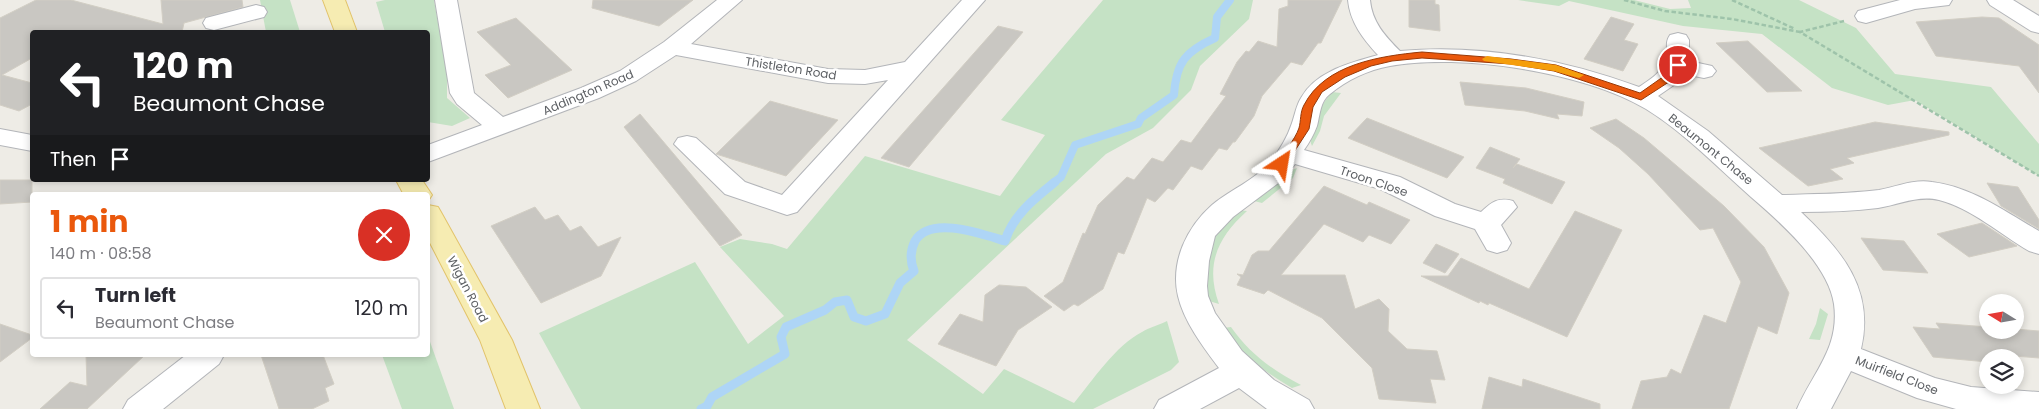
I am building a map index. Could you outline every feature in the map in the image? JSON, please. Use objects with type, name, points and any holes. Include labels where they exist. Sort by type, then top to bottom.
[{"type":"main road","points":[[334,0],[345,30]]},
{"type":"main road","name":"Wigan Road","points":[[430,218],[496,340],[523,409]]},
{"type":"main road","name":"Wigan Road","points":[[506,366],[507,409]]},
{"type":"street","points":[[446,0],[462,93],[466,99],[500,127]]},
{"type":"street","name":"Addington Road","points":[[430,153],[610,85],[650,64],[731,0]]},
{"type":"street","points":[[687,144],[735,188],[787,206],[974,0]]},
{"type":"street","points":[[1359,0],[1359,8],[1365,24],[1392,58]]},
{"type":"street","points":[[1866,16],[1914,3],[1941,0]]},
{"type":"street","points":[[1998,0],[2039,26]]},
{"type":"street","points":[[1893,8],[1915,20]]},
{"type":"street","points":[[214,24],[255,15]]},
{"type":"street","points":[[1641,97],[1671,76],[1678,65],[1678,40]]},
{"type":"street","name":"Thistleton Road","points":[[672,48],[828,76],[865,77],[911,68]]},
{"type":"street","name":"Beaumont Chase","points":[[1297,409],[1282,403],[1241,372],[1200,313],[1194,298],[1192,268],[1199,239],[1216,218],[1275,174],[1304,129],[1308,107],[1318,90],[1342,75],[1368,63],[1422,55],[1449,56],[1556,68],[1641,97],[1671,116],[1778,204],[1811,239],[1836,273],[1847,295],[1850,317],[1844,355],[1822,390],[1814,409]]},
{"type":"street","points":[[1678,65],[1704,71]]},
{"type":"street","points":[[0,137],[30,142]]},
{"type":"street","name":"Troon Close","points":[[1288,154],[1390,184],[1444,210],[1495,224]]},
{"type":"street","points":[[1778,204],[1878,199],[1909,184],[1953,196],[1977,207],[2039,244]]},
{"type":"street","name":"Muirfield Close","points":[[1844,355],[1929,389],[1971,400],[2039,405]]},
{"type":"street","points":[[140,409],[205,357]]},
{"type":"street","points":[[1171,409],[1241,372]]},
{"type":"path","points":[[1624,0],[1664,11],[1732,18],[1800,32],[1866,16]]},
{"type":"path","points":[[1732,0],[1800,32],[2039,176]]},
{"type":"green space","points":[[260,0],[290,0],[299,30],[266,30]]},
{"type":"green space","points":[[385,0],[434,0],[447,74],[447,98],[470,118],[452,126],[430,122],[430,30],[384,30],[376,2]]},
{"type":"green space","points":[[1103,0],[1253,0],[1249,19],[1200,66],[1191,90],[1153,128],[1106,154],[907,340],[983,394],[1004,369],[1074,403],[1123,345],[1145,330],[1167,321],[1179,362],[1171,370],[1093,409],[581,409],[539,333],[695,262],[748,344],[784,316],[720,247],[740,239],[772,244],[787,249],[865,156],[1000,196],[1045,135],[1001,120]]},
{"type":"green space","points":[[1518,0],[1634,0],[1670,9],[1691,8],[1688,0],[1799,0],[1856,28],[1895,74],[1991,87],[2039,144],[2039,176],[1915,100],[1888,105],[1832,88],[1762,34],[1683,26],[1569,1],[1559,6]]},
{"type":"green space","points":[[1332,92],[1341,93],[1324,116],[1320,131],[1312,146],[1310,139],[1312,125],[1319,110]]},
{"type":"green space","points":[[1297,168],[1293,178],[1262,203],[1254,201],[1287,172]]},
{"type":"green space","points":[[1238,210],[1247,211],[1228,231],[1216,253],[1213,277],[1219,304],[1209,301],[1205,261],[1212,241]]},
{"type":"green space","points":[[1820,308],[1828,314],[1820,340],[1809,339],[1816,324]]},
{"type":"green space","points":[[1231,327],[1253,353],[1280,373],[1301,385],[1292,388],[1254,362],[1223,328]]},
{"type":"green space","points":[[430,342],[454,409],[402,409],[383,357],[430,357]]},
{"type":"building","points":[[36,0],[71,0],[163,24],[161,0],[242,0],[243,7],[184,23],[182,30],[30,30],[30,59],[2,75],[30,82],[30,105],[19,111],[0,105],[0,18]]},
{"type":"building","points":[[593,0],[693,0],[659,26],[592,8]]},
{"type":"building","points":[[1288,0],[1342,0],[1321,43],[1318,43],[1302,65],[1291,62],[1262,96],[1254,116],[1235,142],[1227,150],[1219,148],[1202,170],[1191,166],[1173,190],[1168,188],[1155,202],[1147,198],[1124,254],[1118,252],[1103,289],[1078,306],[1074,304],[1064,311],[1044,296],[1063,282],[1083,233],[1085,234],[1098,205],[1127,177],[1134,180],[1152,158],[1163,162],[1181,140],[1191,143],[1226,96],[1220,94],[1237,62],[1246,51],[1249,52],[1258,41],[1277,47],[1279,9],[1288,6]]},
{"type":"building","points":[[1409,0],[1435,0],[1435,4],[1439,5],[1440,31],[1409,27]]},
{"type":"building","points":[[1611,17],[1634,24],[1624,40],[1638,44],[1623,71],[1584,59]]},
{"type":"building","points":[[1982,17],[1999,18],[2039,45],[2039,93],[2019,66],[1936,56],[1916,22]]},
{"type":"building","points":[[516,18],[572,70],[508,98],[485,75],[511,65],[477,32]]},
{"type":"building","points":[[998,26],[1023,32],[909,167],[881,158]]},
{"type":"building","points":[[1748,41],[1802,91],[1767,92],[1716,43]]},
{"type":"building","points":[[1460,82],[1526,88],[1584,102],[1582,116],[1557,114],[1559,119],[1525,111],[1465,105]]},
{"type":"building","points":[[770,101],[838,120],[786,176],[716,154]]},
{"type":"building","points":[[640,114],[742,235],[720,246],[624,127]]},
{"type":"building","points":[[1367,118],[1464,157],[1447,178],[1348,138]]},
{"type":"building","points":[[1616,119],[1644,138],[1724,206],[1764,247],[1789,293],[1777,334],[1758,326],[1729,409],[1632,409],[1641,381],[1667,377],[1671,369],[1681,374],[1704,315],[1726,323],[1741,282],[1713,228],[1700,230],[1648,174],[1619,148],[1590,128]]},
{"type":"building","points":[[1875,122],[1949,132],[1949,135],[1847,158],[1854,163],[1830,169],[1843,179],[1808,186],[1759,148]]},
{"type":"building","points":[[1490,147],[1520,159],[1513,168],[1517,164],[1565,182],[1552,204],[1503,183],[1505,179],[1476,168]]},
{"type":"building","points":[[0,180],[30,180],[32,182],[30,202],[0,204]]},
{"type":"building","points":[[1987,183],[2018,187],[2039,220],[2039,229],[2001,206]]},
{"type":"building","points":[[1324,186],[1367,205],[1369,202],[1410,220],[1391,244],[1369,235],[1363,242],[1324,224],[1281,275],[1345,275],[1355,309],[1379,299],[1389,309],[1388,331],[1407,349],[1437,351],[1445,380],[1430,379],[1436,403],[1379,399],[1372,368],[1322,318],[1268,290],[1264,294],[1237,285],[1241,277],[1237,274],[1243,275],[1252,255],[1258,251],[1269,251]]},
{"type":"building","points":[[535,207],[545,220],[558,215],[570,231],[581,226],[598,247],[621,237],[601,276],[541,303],[491,226]]},
{"type":"building","points":[[1575,211],[1622,230],[1567,337],[1489,303],[1488,305],[1480,301],[1479,303],[1421,276],[1448,276],[1461,258],[1529,289]]},
{"type":"building","points":[[1982,223],[2017,246],[1969,257],[1937,234]]},
{"type":"building","points":[[1861,238],[1904,241],[1928,273],[1883,270]]},
{"type":"building","points":[[1436,244],[1459,254],[1445,273],[1423,263]]},
{"type":"building","points":[[999,285],[1026,287],[1052,307],[1018,330],[996,366],[938,344],[960,314],[983,322],[985,295]]},
{"type":"building","points":[[1936,323],[1979,326],[1979,339],[2024,339],[2024,330],[2039,331],[2039,358],[2024,357],[2024,349],[1979,349],[1979,361],[1933,357],[1913,327],[1940,329]]},
{"type":"building","points":[[0,324],[30,334],[30,340],[0,362]]},
{"type":"building","points":[[86,357],[143,357],[87,409],[40,409],[70,382],[87,386]]},
{"type":"building","points":[[262,357],[324,357],[334,384],[325,388],[329,401],[312,409],[279,409]]},
{"type":"building","points":[[1489,377],[1522,387],[1523,379],[1600,404],[1600,409],[1482,409]]},
{"type":"waterway","points":[[1053,183],[1061,177],[1075,145],[1138,124],[1141,118],[1174,95],[1177,74],[1184,59],[1197,48],[1215,38],[1217,17],[1230,0]]},
{"type":"waterway","points":[[701,409],[707,406],[712,397],[785,354],[781,337],[786,327],[825,310],[835,302],[847,300],[854,317],[866,321],[885,314],[900,283],[914,271],[911,252],[915,241],[922,233],[932,229],[957,229],[1005,241],[1019,215],[1032,201],[1055,182]]},
{"type":"slow traffic","points":[[1487,59],[1556,68],[1579,75]]},
{"type":"route","points":[[1282,164],[1304,129],[1308,107],[1318,90],[1342,75],[1368,63],[1422,55],[1511,62],[1556,68],[1596,80],[1641,97],[1671,76],[1678,65]]}]
